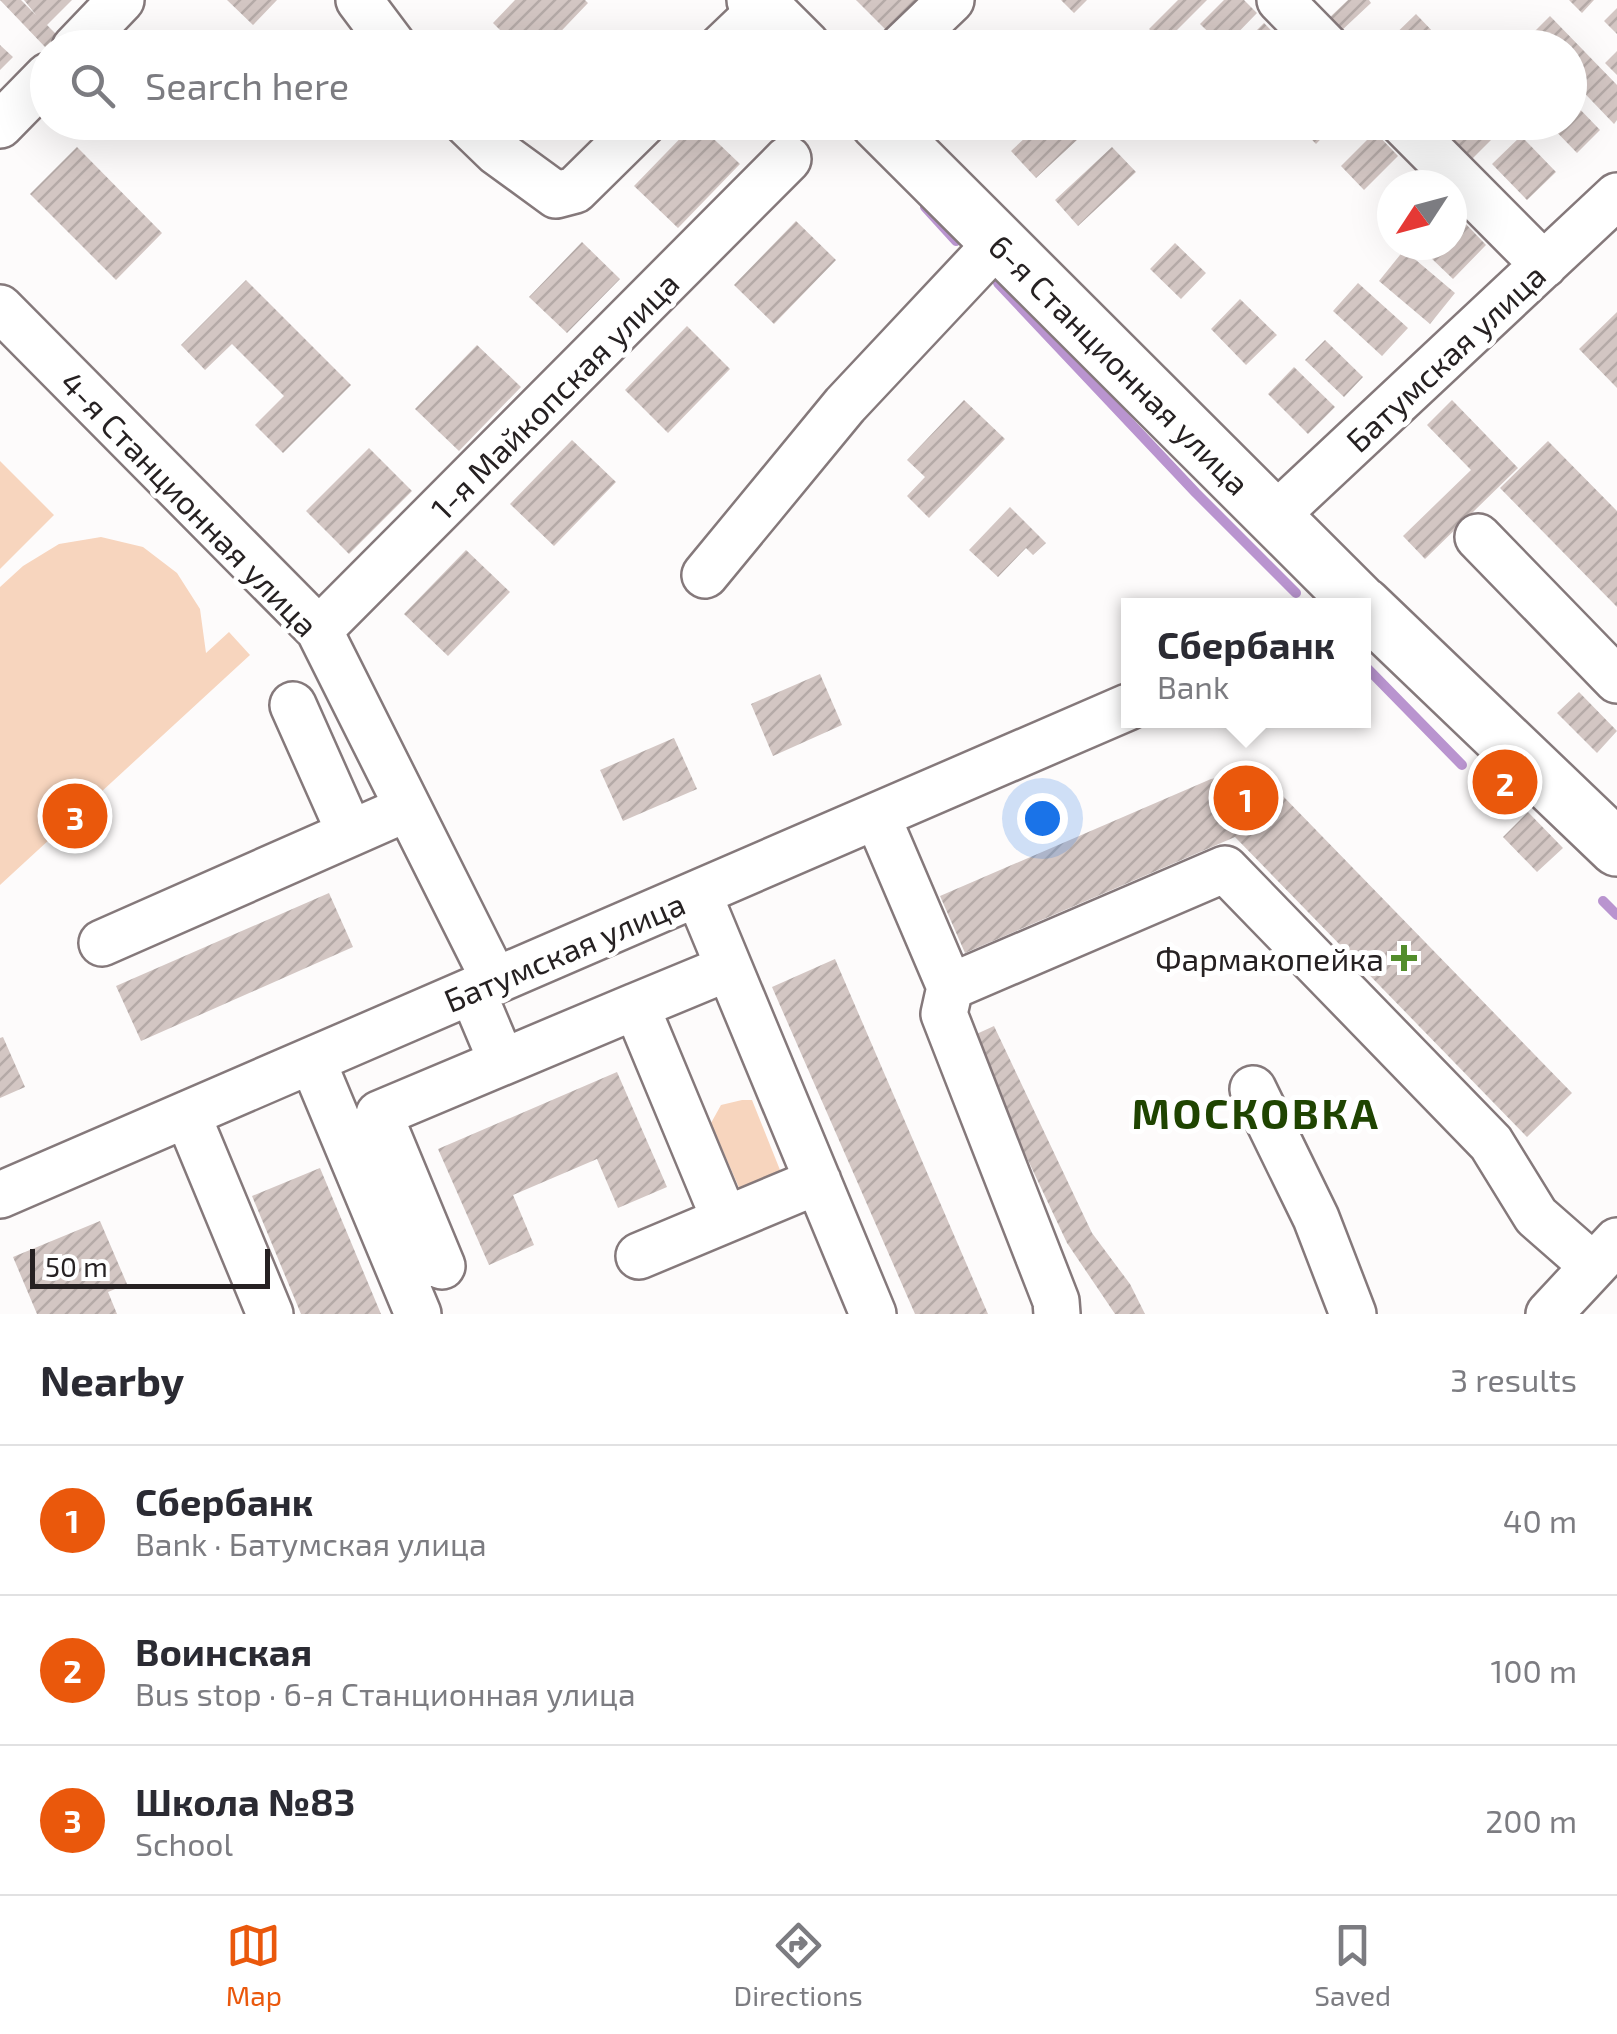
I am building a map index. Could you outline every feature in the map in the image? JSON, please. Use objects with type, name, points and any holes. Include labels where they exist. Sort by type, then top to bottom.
[{"type":"main road","points":[[759,4],[784,30]]},
{"type":"main road","name":"6-я Станционная улица","points":[[896,140],[1274,517],[1346,598]]},
{"type":"main road","name":"6-я Станционная улица","points":[[1371,621],[1617,848]]},
{"type":"street","points":[[92,30],[121,0]]},
{"type":"street","points":[[359,0],[382,30]]},
{"type":"street","points":[[919,30],[950,0]]},
{"type":"street","points":[[1280,0],[1309,30]]},
{"type":"street","points":[[736,30],[759,4]]},
{"type":"street","points":[[0,125],[30,94]]},
{"type":"street","points":[[485,140],[556,195],[575,190],[626,140]]},
{"type":"street","points":[[1420,140],[1544,264]]},
{"type":"street","name":"1-я Майкопская улица","points":[[319,630],[788,159]]},
{"type":"street","name":"Батумская улица","points":[[1274,517],[1617,196]]},
{"type":"street","points":[[705,575],[844,404],[998,242]]},
{"type":"street","name":"4-я Станционная улица","points":[[0,308],[319,630],[408,808],[484,986],[502,1062]]},
{"type":"street","points":[[1478,537],[1617,680]]},
{"type":"street","points":[[294,705],[350,834]]},
{"type":"street","name":"Батумская улица","points":[[0,1195],[1121,710]]},
{"type":"street","points":[[102,943],[408,808]]},
{"type":"street","points":[[876,816],[950,987],[944,1014],[1058,1314]]},
{"type":"street","points":[[950,987],[1225,869],[1491,1143],[1536,1216],[1605,1253],[1549,1314]]},
{"type":"street","points":[[698,894],[873,1314]]},
{"type":"street","points":[[442,1266],[379,1114],[728,968]]},
{"type":"street","points":[[636,1006],[725,1220]]},
{"type":"street","points":[[312,1060],[418,1314]]},
{"type":"street","points":[[1253,1089],[1316,1218],[1353,1314]]},
{"type":"street","points":[[188,1114],[270,1314]]},
{"type":"street","points":[[638,1256],[818,1181]]},
{"type":"shaded area","points":[[0,461],[54,515],[0,569]]},
{"type":"shaded area","points":[[101,537],[143,547],[177,573],[200,609],[206,653],[229,632],[250,655],[0,885],[0,587],[23,566],[59,544]]},
{"type":"shaded area","points":[[752,1100],[784,1180],[743,1197],[711,1123],[721,1105]]},
{"type":"building","points":[[0,0],[21,0],[36,15],[24,0],[72,0],[47,25],[52,30],[30,31]]},
{"type":"building","points":[[227,0],[277,0],[253,25]]},
{"type":"building","points":[[515,0],[588,3],[562,30],[500,30],[493,23]]},
{"type":"building","points":[[856,0],[918,0],[888,30]]},
{"type":"building","points":[[1061,0],[1087,0],[1074,13]]},
{"type":"building","points":[[1178,0],[1207,0],[1177,30],[1149,29]]},
{"type":"building","points":[[1224,0],[1244,0],[1257,13],[1240,30],[1206,30],[1200,24]]},
{"type":"building","points":[[1348,0],[1371,3],[1342,30],[1328,19]]},
{"type":"building","points":[[1569,0],[1594,0],[1582,13]]},
{"type":"building","points":[[1617,8],[1617,34],[1604,21]]},
{"type":"building","points":[[1416,14],[1431,30],[1400,30]]},
{"type":"building","points":[[1550,16],[1564,30],[1536,30]]},
{"type":"building","points":[[0,45],[13,57],[0,70]]},
{"type":"building","points":[[1617,51],[1617,75],[1605,63]]},
{"type":"building","points":[[1587,54],[1617,85],[1614,124],[1587,96]]},
{"type":"building","points":[[1587,117],[1600,130],[1577,153],[1564,140],[1587,140]]},
{"type":"building","points":[[679,140],[715,140],[740,164],[678,228],[634,186]]},
{"type":"building","points":[[1023,140],[1077,140],[1036,178],[1011,151]]},
{"type":"building","points":[[1367,140],[1383,140],[1398,156],[1384,170],[1377,170],[1377,177],[1364,190],[1341,166]]},
{"type":"building","points":[[1450,140],[1491,140],[1470,161]]},
{"type":"building","points":[[1517,140],[1525,140],[1556,172],[1527,200],[1492,164]]},
{"type":"building","points":[[77,147],[162,233],[116,280],[30,194]]},
{"type":"building","points":[[1112,147],[1136,172],[1078,226],[1055,200]]},
{"type":"building","points":[[796,221],[836,260],[774,324],[734,285]]},
{"type":"building","points":[[1467,225],[1486,245],[1453,279],[1433,260],[1467,260]]},
{"type":"building","points":[[582,242],[620,279],[567,333],[529,297]]},
{"type":"building","points":[[1175,243],[1206,273],[1181,299],[1150,269]]},
{"type":"building","points":[[1396,260],[1416,260],[1455,293],[1430,324],[1379,281]]},
{"type":"building","points":[[246,280],[351,385],[283,453],[255,425],[284,396],[232,344],[205,370],[181,345]]},
{"type":"building","points":[[1358,283],[1408,328],[1382,356],[1333,311]]},
{"type":"building","points":[[1240,299],[1277,335],[1246,365],[1211,329]]},
{"type":"building","points":[[1617,312],[1617,388],[1579,349]]},
{"type":"building","points":[[687,326],[730,369],[668,433],[625,390]]},
{"type":"building","points":[[1325,340],[1363,377],[1344,397],[1305,360]]},
{"type":"building","points":[[477,345],[521,387],[459,451],[415,409]]},
{"type":"building","points":[[1294,367],[1335,407],[1308,434],[1268,394]]},
{"type":"building","points":[[964,400],[1005,439],[929,518],[907,496],[925,477],[907,460]]},
{"type":"building","points":[[1452,400],[1518,468],[1425,559],[1403,536],[1471,470],[1427,425]]},
{"type":"building","points":[[572,440],[616,482],[554,546],[510,504]]},
{"type":"building","points":[[1548,441],[1617,511],[1617,607],[1500,488]]},
{"type":"building","points":[[369,448],[412,491],[349,554],[306,511]]},
{"type":"building","points":[[1010,507],[1046,543],[1033,555],[1026,548],[998,577],[969,550]]},
{"type":"building","points":[[466,550],[510,592],[448,656],[404,614]]},
{"type":"building","points":[[820,674],[842,725],[773,756],[751,704]]},
{"type":"building","points":[[1579,692],[1617,731],[1597,753],[1557,713]]},
{"type":"building","points":[[674,738],[697,789],[623,821],[600,770]]},
{"type":"building","points":[[1247,772],[1280,793],[1572,1093],[1527,1137],[1235,837],[965,953],[940,896],[1211,779]]},
{"type":"building","points":[[1528,812],[1563,848],[1537,872],[1503,837]]},
{"type":"building","points":[[329,893],[353,947],[141,1041],[116,986]]},
{"type":"building","points":[[835,959],[988,1314],[915,1314],[772,987]]},
{"type":"building","points":[[994,1026],[1092,1233],[1130,1284],[1145,1314],[1115,1314],[1067,1243],[970,1037]]},
{"type":"building","points":[[3,1037],[25,1087],[0,1098],[0,1038]]},
{"type":"building","points":[[617,1072],[667,1187],[618,1208],[597,1159],[513,1195],[534,1245],[489,1265],[438,1149]]},
{"type":"building","points":[[320,1168],[381,1314],[301,1314],[252,1196]]},
{"type":"building","points":[[100,1221],[127,1284],[108,1292],[117,1314],[37,1314],[13,1257]]},
{"type":"waterway","points":[[925,207],[956,241]]},
{"type":"waterway","points":[[998,283],[1296,593]]},
{"type":"waterway","points":[[1371,672],[1462,765]]},
{"type":"waterway","points":[[1479,782],[1491,795]]},
{"type":"waterway","points":[[1603,901],[1617,915]]},
{"type":"place","name":"Воинская","points":[[1505,782]]},
{"type":"place","name":"Сбербанк","points":[[1246,798]]},
{"type":"place","name":"Школа №83","points":[[75,816]]},
{"type":"place","name":"Фармакопейка","points":[[1404,958]]},
{"type":"district","name":"МОСКОВКА","points":[[1256,1112]]}]
